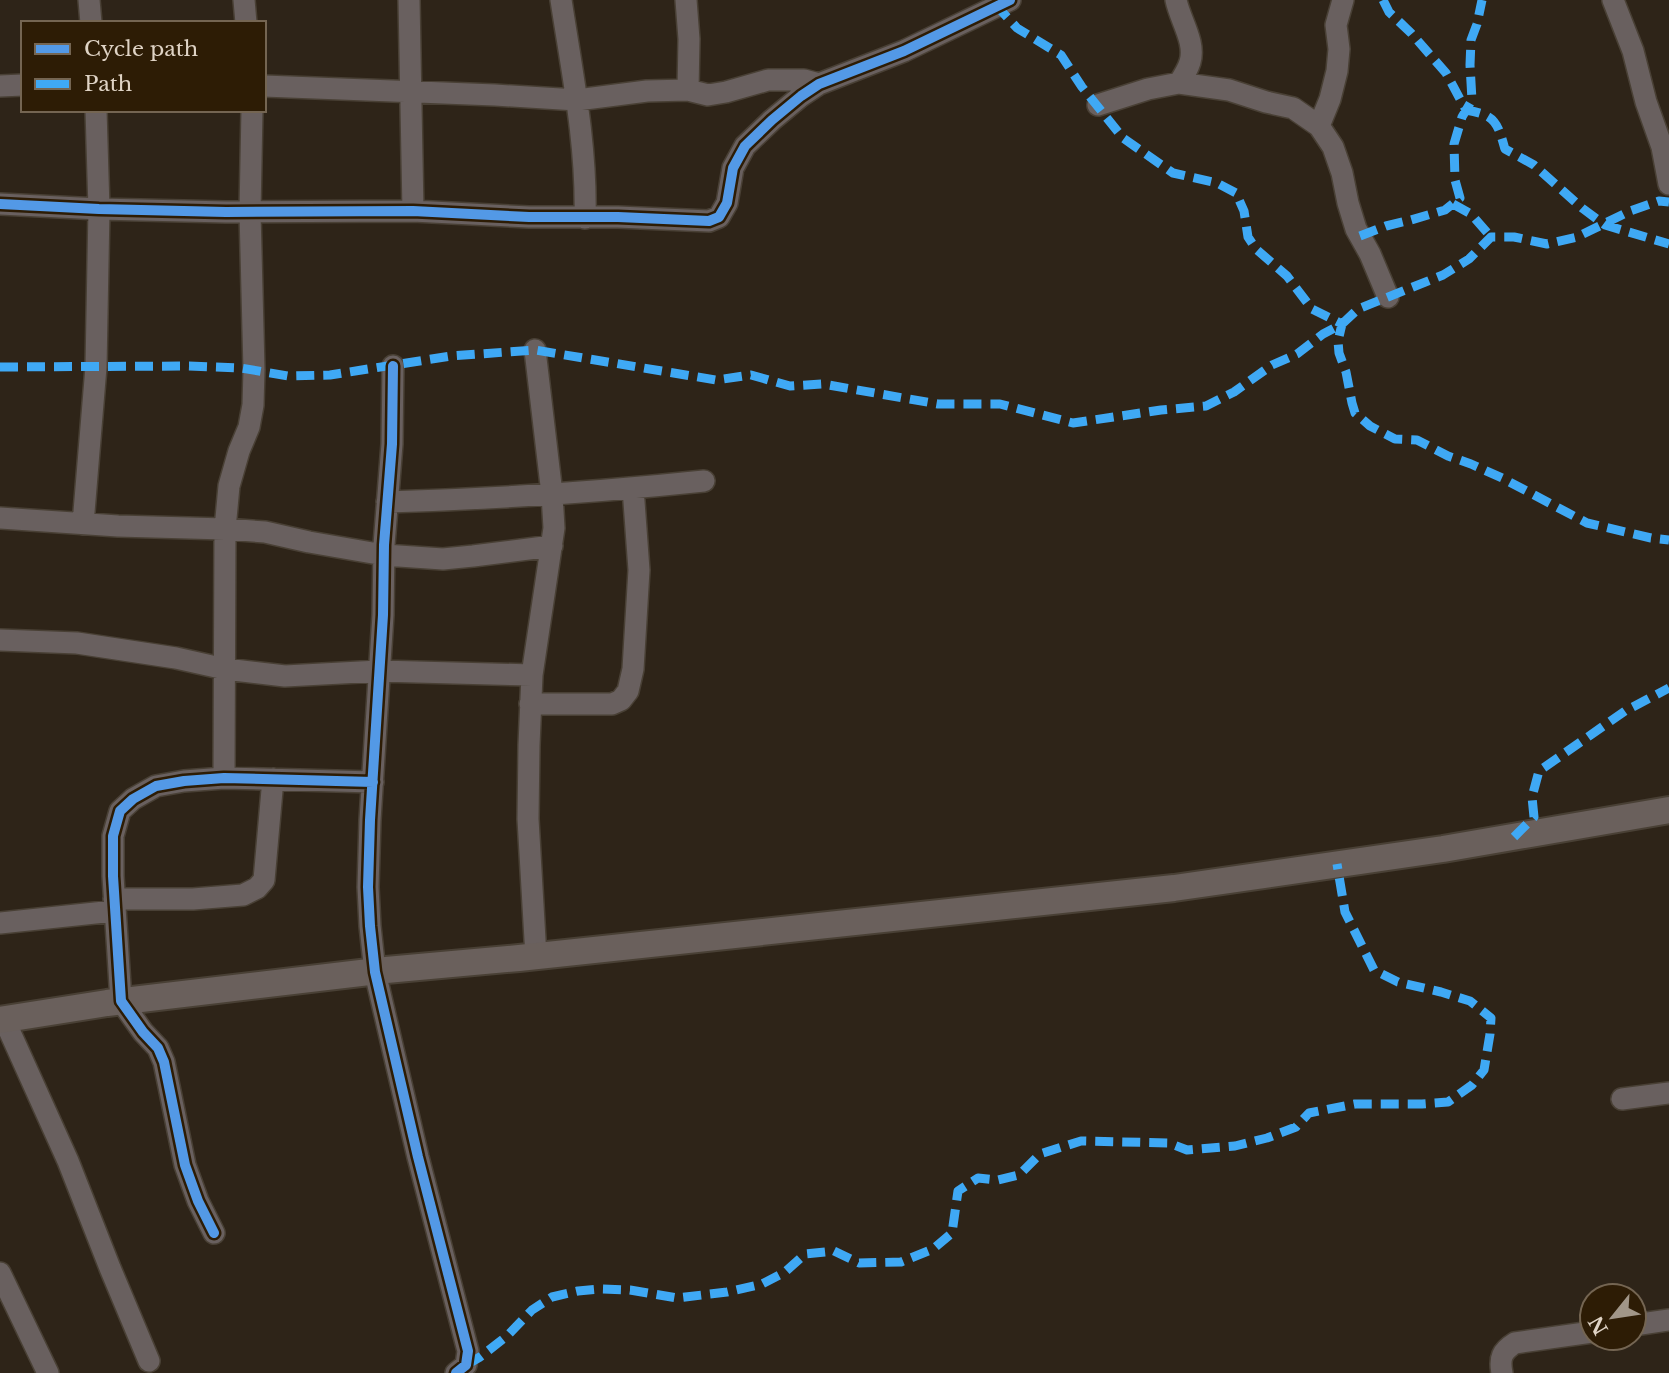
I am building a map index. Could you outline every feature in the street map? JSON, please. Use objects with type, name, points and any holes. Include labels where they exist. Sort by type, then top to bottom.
[{"type":"main road","points":[[2,1020],[121,1002],[374,972],[537,957],[1174,888],[1443,849],[1669,810]]},
{"type":"street","points":[[89,0],[91,21]]},
{"type":"street","points":[[244,0],[246,21]]},
{"type":"street","points":[[409,0],[412,211]]},
{"type":"street","points":[[561,0],[577,100],[586,190],[585,218]]},
{"type":"street","points":[[686,0],[690,39],[688,90]]},
{"type":"street","points":[[0,204],[250,212],[412,211],[529,218],[618,216],[709,221],[719,217],[727,203],[733,168],[745,146],[801,96],[819,84],[904,51],[1010,0]]},
{"type":"street","points":[[1176,0],[1179,15],[1189,34],[1191,61],[1179,83]]},
{"type":"street","points":[[1319,126],[1337,71],[1339,49],[1336,25],[1343,0]]},
{"type":"street","points":[[1613,0],[1633,51],[1646,102],[1662,147],[1669,184]]},
{"type":"street","points":[[266,86],[577,100],[647,91],[688,90],[708,95],[768,80],[804,80],[819,84]]},
{"type":"street","points":[[1098,105],[1148,89],[1179,83],[1229,90],[1293,108],[1319,126],[1333,147],[1356,229],[1388,297]]},
{"type":"street","points":[[0,86],[21,85]]},
{"type":"street","points":[[83,524],[96,367],[99,209],[96,112]]},
{"type":"street","points":[[224,778],[225,530],[229,486],[249,427],[253,405],[251,112]]},
{"type":"street","points":[[535,350],[554,528],[530,704],[528,819],[537,957]]},
{"type":"street","points":[[393,366],[392,444],[384,555],[369,887],[374,972],[468,1352],[466,1365],[456,1373]]},
{"type":"street","points":[[387,502],[552,494],[704,481]]},
{"type":"street","points":[[530,704],[612,704],[628,691],[633,669],[639,570],[633,488]]},
{"type":"street","points":[[0,518],[265,532],[384,555],[443,559],[552,546]]},
{"type":"street","points":[[0,640],[77,643],[176,658],[225,669],[285,676],[379,671],[532,675]]},
{"type":"street","points":[[214,1233],[198,1201],[186,1166],[164,1062],[158,1048],[121,1002],[114,905],[113,836],[120,811],[133,799],[156,786],[184,780],[224,778],[373,782]]},
{"type":"street","points":[[0,923],[114,905],[243,895],[257,888],[264,880],[273,779]]},
{"type":"street","points":[[2,1020],[68,1161],[149,1361]]},
{"type":"street","points":[[1622,1099],[1669,1093]]},
{"type":"street","points":[[0,1273],[48,1373]]},
{"type":"street","points":[[1648,1323],[1669,1320]]},
{"type":"street","points":[[1502,1373],[1500,1362],[1503,1355],[1506,1349],[1515,1343],[1578,1334]]},
{"type":"marked path","points":[[1383,0],[1389,12],[1446,73],[1466,110],[1484,114],[1494,121],[1505,149],[1534,165],[1605,225],[1669,244]]},
{"type":"marked path","points":[[1360,236],[1445,210],[1460,198],[1455,180],[1454,144],[1462,117],[1472,100],[1471,40],[1482,0]]},
{"type":"marked path","points":[[995,4],[1017,28],[1061,55],[1082,87],[1123,138],[1173,173],[1217,183],[1236,193],[1244,211],[1248,237],[1256,249],[1287,276],[1312,309],[1342,324],[1338,341],[1339,353],[1352,403],[1355,413],[1370,426],[1395,439],[1417,440],[1471,464],[1587,523],[1669,540]]},
{"type":"marked path","points":[[0,367],[189,366],[241,368],[288,376],[330,375],[451,356],[535,350],[716,380],[751,375],[790,386],[823,384],[938,404],[1000,404],[1073,423],[1206,406],[1234,392],[1272,365],[1297,354],[1323,334],[1342,324],[1358,309],[1443,275],[1469,259],[1491,237],[1514,237],[1547,244],[1577,237],[1630,211],[1659,201],[1669,202]]},
{"type":"marked path","points":[[1453,204],[1471,214],[1491,237]]},
{"type":"marked path","points":[[1514,837],[1534,817],[1532,797],[1539,771],[1625,711],[1669,688]]},
{"type":"marked path","points":[[466,1365],[507,1336],[532,1310],[552,1297],[600,1289],[630,1290],[677,1298],[727,1292],[762,1284],[785,1272],[805,1254],[834,1251],[859,1263],[901,1262],[933,1249],[952,1233],[958,1191],[978,1178],[998,1180],[1019,1175],[1040,1154],[1081,1141],[1169,1143],[1187,1150],[1235,1146],[1296,1127],[1309,1113],[1355,1104],[1448,1102],[1472,1085],[1484,1070],[1491,1018],[1470,1001],[1398,982],[1374,970],[1345,912],[1337,864]]},
{"type":"cycle path","points":[[0,204],[226,212],[413,211],[709,221],[719,217],[727,203],[733,168],[745,146],[801,96],[819,84],[904,51],[1010,0]]},
{"type":"cycle path","points":[[393,366],[392,444],[370,820],[370,926],[375,972],[418,1157],[468,1351],[466,1365],[456,1373]]},
{"type":"cycle path","points":[[214,1233],[198,1201],[185,1165],[164,1062],[158,1048],[121,1001],[113,876],[113,836],[120,811],[133,799],[156,786],[184,781],[224,778],[373,782]]}]
